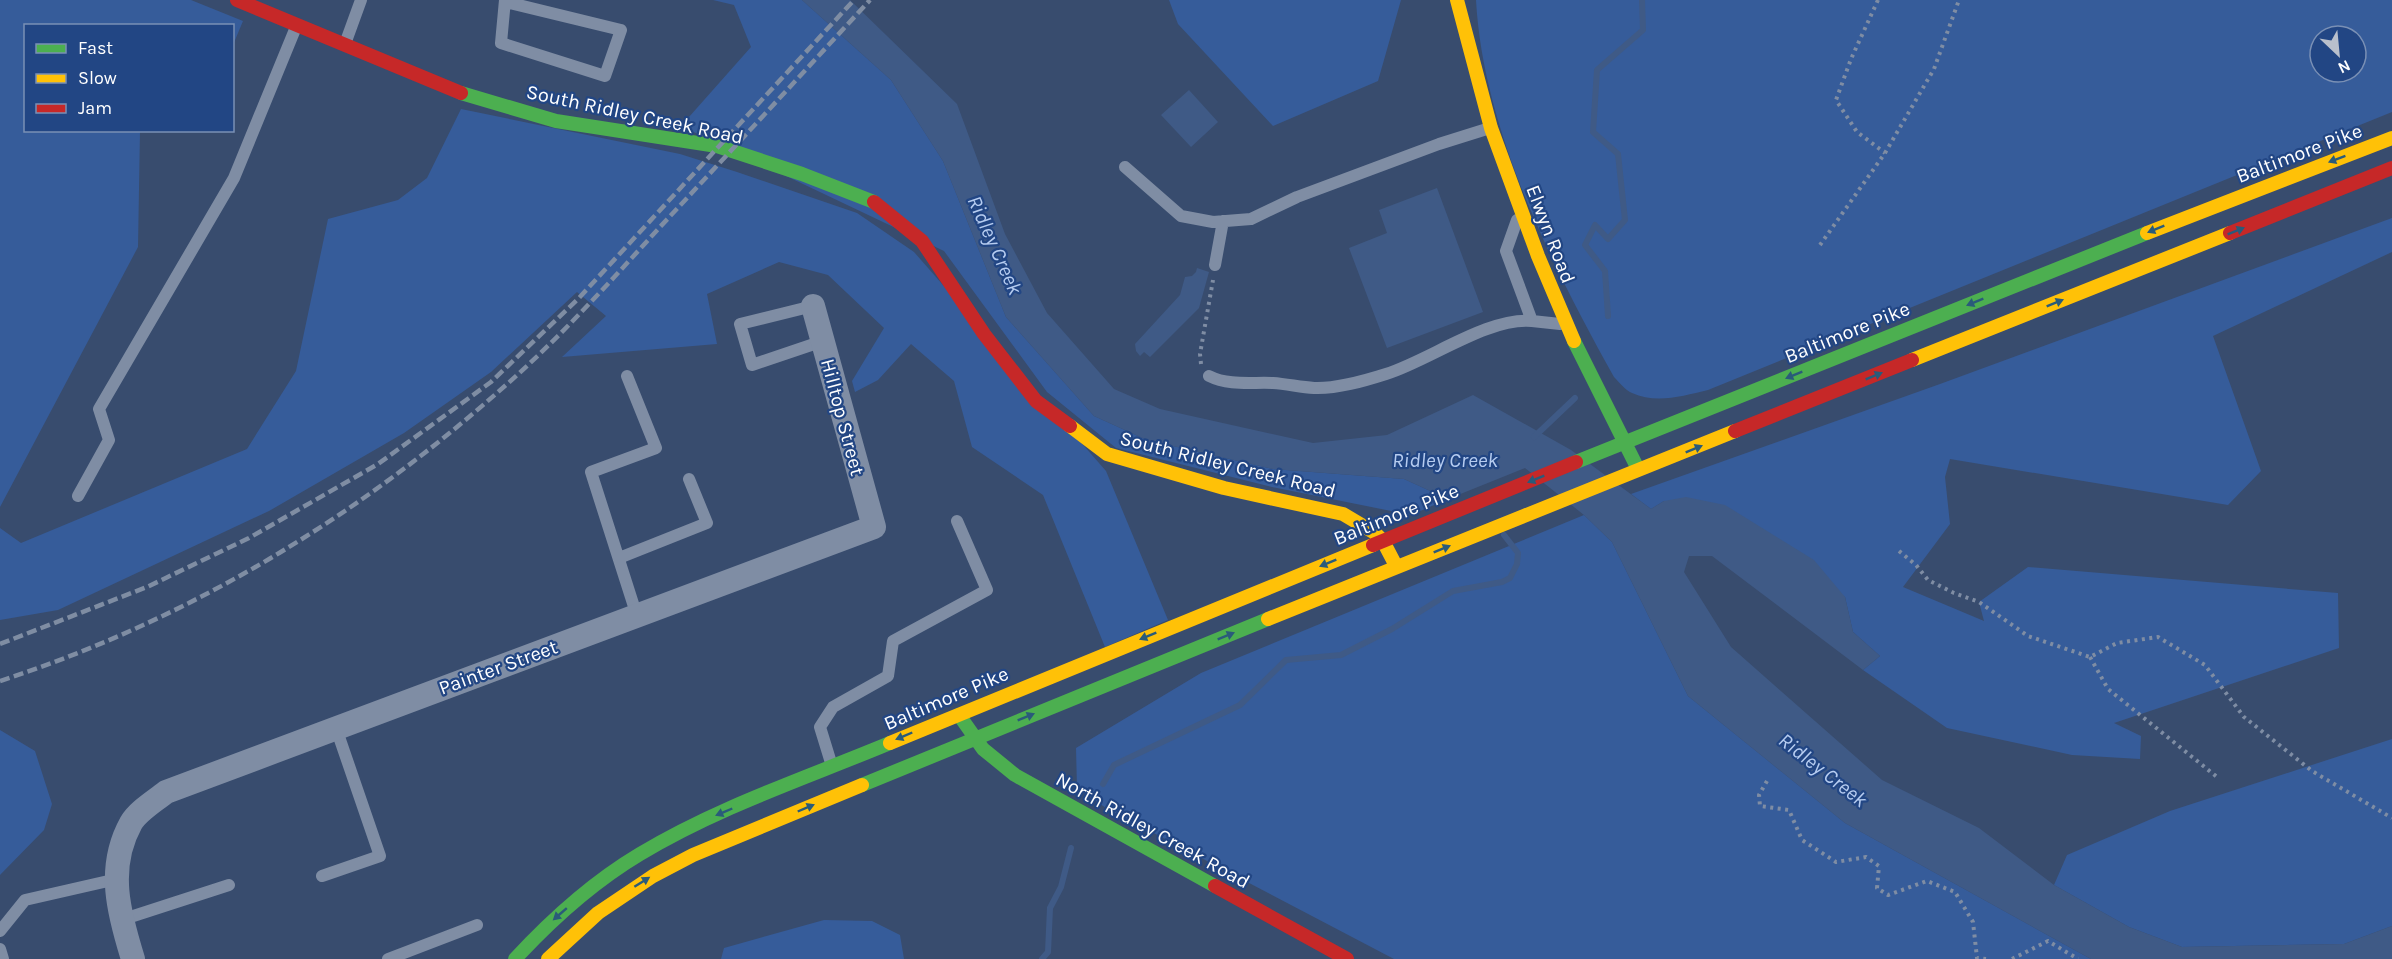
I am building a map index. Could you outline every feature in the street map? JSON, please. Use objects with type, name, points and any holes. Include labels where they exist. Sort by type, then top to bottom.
[{"type":"main road","name":"South Ridley Creek Road","points":[[237,0],[451,90],[556,122],[717,146],[802,174],[876,203],[922,241],[984,334],[1036,401],[1107,454],[1224,488],[1343,514],[1364,524],[1383,541],[1397,567]]},
{"type":"main road","name":"Elwyn Road","points":[[1457,0],[1491,128],[1564,324],[1639,470]]},
{"type":"main road","name":"Baltimore Pike","points":[[515,959],[567,908],[601,881],[641,854],[702,822],[958,714],[1590,457],[2150,231],[2392,138]]},
{"type":"main road","points":[[548,959],[615,900],[674,864],[972,739],[2392,168]]},
{"type":"main road","name":"North Ridley Creek Road","points":[[958,714],[972,739],[999,765],[1347,959]]},
{"type":"street","name":"Hilltop Street","points":[[813,306],[874,527]]},
{"type":"street","name":"Painter Street","points":[[117,879],[116,866],[132,822],[166,792],[874,527]]},
{"type":"street","points":[[117,879],[121,920],[133,959]]},
{"type":"lane","points":[[344,45],[361,0]]},
{"type":"lane","points":[[506,1],[621,30],[605,76],[501,43],[506,1]]},
{"type":"lane","points":[[78,496],[109,440],[99,409],[234,178],[297,25]]},
{"type":"lane","points":[[1125,168],[1181,216],[1223,221],[1251,219],[1297,197],[1439,144],[1491,128]]},
{"type":"lane","points":[[1521,211],[1506,251],[1532,321]]},
{"type":"lane","points":[[1215,265],[1223,221]]},
{"type":"lane","points":[[813,306],[740,324],[752,365],[823,341]]},
{"type":"lane","points":[[1209,376],[1231,382],[1292,384],[1315,388],[1352,383],[1388,373],[1485,330],[1517,319],[1564,324]]},
{"type":"lane","points":[[627,376],[656,448],[591,472],[637,616]]},
{"type":"lane","points":[[619,558],[706,523],[689,479]]},
{"type":"lane","points":[[832,767],[820,727],[833,707],[888,676],[893,641],[987,590],[957,521]]},
{"type":"lane","points":[[322,876],[380,856],[336,728]]},
{"type":"lane","points":[[0,931],[25,900],[117,879]]},
{"type":"lane","points":[[121,920],[229,885]]},
{"type":"lane","points":[[388,959],[477,925]]},
{"type":"lane","points":[[0,949],[3,959]]},
{"type":"path","points":[[1878,0],[1851,58],[1836,100],[1857,132],[1885,153]]},
{"type":"path","points":[[1820,245],[1885,153],[1934,69],[1959,0]]},
{"type":"path","points":[[1209,376],[1201,368],[1200,354],[1215,265]]},
{"type":"path","points":[[1899,551],[1916,565],[1928,580],[1979,602],[2028,636],[2090,657],[2108,689],[2217,777]]},
{"type":"path","points":[[2090,657],[2117,643],[2158,637],[2205,664],[2244,717],[2312,771],[2392,818]]},
{"type":"path","points":[[1767,781],[1759,795],[1760,806],[1789,810],[1802,840],[1836,862],[1866,857],[1879,866],[1877,888],[1888,895],[1927,881],[1955,892],[1973,922],[1977,958],[1986,959]]},
{"type":"path","points":[[2012,959],[2048,941],[2078,959]]},
{"type":"shaded area","points":[[0,0],[191,0],[243,21],[234,43],[234,24],[24,24],[24,132],[140,132],[138,247],[0,507]]},
{"type":"shaded area","points":[[713,0],[802,0],[891,80],[943,161],[1006,317],[1094,416],[1147,440],[1273,469],[1404,479],[1448,499],[1411,515],[1272,487],[1116,448],[1047,392],[944,251],[681,126],[751,47],[734,5]]},
{"type":"shaded area","points":[[1169,0],[1401,0],[1378,81],[1273,126],[1178,24]]},
{"type":"shaded area","points":[[1476,0],[2392,0],[2392,112],[1708,390],[1670,398],[1650,398],[1629,392],[1614,377],[1567,289],[1524,195],[1506,147],[1481,49]]},
{"type":"shaded area","points":[[461,109],[680,154],[857,213],[914,252],[1106,471],[1168,620],[1105,647],[1043,495],[972,447],[954,381],[911,344],[878,380],[855,392],[852,381],[884,328],[828,275],[779,262],[707,294],[717,344],[562,357],[606,316],[577,292],[491,372],[404,433],[269,511],[58,610],[0,620],[0,528],[21,543],[247,449],[296,371],[328,219],[398,200],[427,178]]},
{"type":"shaded area","points":[[2392,218],[2392,252],[2213,336],[2261,471],[2228,505],[1950,459],[1945,477],[1950,524],[1903,587],[1984,621],[1979,602],[2028,567],[2338,593],[2339,648],[2114,723],[2141,736],[2140,759],[2072,755],[1947,728],[1863,670],[1880,656],[1853,632],[1845,597],[1664,501],[1651,509],[1631,494],[1940,384]]},
{"type":"shaded area","points":[[1584,515],[1612,542],[1688,696],[1845,823],[2091,959],[1394,959],[1106,808],[1077,788],[1076,748],[1201,673]]},
{"type":"shaded area","points":[[0,730],[35,751],[52,804],[44,830],[0,875]]},
{"type":"shaded area","points":[[2392,739],[2392,926],[2344,944],[2182,947],[2129,927],[2054,885],[2067,855],[2170,811]]},
{"type":"shaded area","points":[[824,920],[872,921],[900,935],[904,959],[721,959],[724,948]]},
{"type":"water","name":"Ridley Creek","points":[[802,0],[850,0],[957,104],[1005,234],[1047,313],[1114,389],[1160,409],[1313,443],[1387,435],[1473,395],[1571,450],[1651,509],[1664,501],[1686,497],[1725,505],[1814,560],[1845,597],[1853,632],[1880,656],[1863,670],[1712,556],[1689,556],[1684,572],[1731,647],[1882,780],[1979,828],[2054,885],[2129,927],[2182,947],[2344,944],[2392,926],[2392,959],[2091,959],[1845,823],[1688,696],[1612,542],[1584,515],[1525,468],[1448,499],[1404,479],[1273,469],[1147,440],[1094,416],[1006,317],[943,161],[891,80]]},
{"type":"water","points":[[1189,90],[1218,122],[1191,147],[1161,115]]},
{"type":"water","points":[[1437,188],[1483,312],[1387,348],[1349,248],[1387,233],[1379,210]]},
{"type":"water","points":[[1197,268],[1209,272],[1199,308],[1150,357],[1144,352],[1140,356],[1135,344],[1180,295],[1185,277],[1192,276]]},
{"type":"waterway","points":[[1608,316],[1605,271],[1585,245],[1595,225],[1608,239],[1625,220],[1618,154],[1593,132],[1597,70],[1643,30],[1642,0]]},
{"type":"waterway","points":[[1534,437],[1575,398]]},
{"type":"waterway","points":[[1103,784],[1114,765],[1240,705],[1286,660],[1341,655],[1392,629],[1453,591],[1502,582],[1510,578],[1517,564],[1518,553],[1504,535]]},
{"type":"waterway","points":[[1042,959],[1048,952],[1050,908],[1061,887],[1071,848]]},
{"type":"railway","points":[[0,644],[147,587],[249,538],[378,464],[491,382],[578,299],[854,0]]},
{"type":"railway","points":[[0,681],[69,657],[135,629],[201,597],[325,524],[385,483],[443,439],[519,373],[581,312],[870,0]]},
{"type":"traffic: fast","points":[[461,93],[556,121],[717,146],[802,174],[874,202]]},
{"type":"traffic: fast","points":[[1576,462],[2147,233]]},
{"type":"traffic: fast","points":[[1574,341],[1638,469]]},
{"type":"traffic: fast","points":[[862,785],[1268,619]]},
{"type":"traffic: fast","points":[[959,715],[983,749],[1015,775],[1215,886]]},
{"type":"traffic: fast","points":[[515,959],[574,902],[640,854],[731,807],[890,743]]},
{"type":"traffic: slow","points":[[1457,0],[1491,128],[1538,256],[1574,341]]},
{"type":"traffic: slow","points":[[2147,233],[2392,138]]},
{"type":"traffic: slow","points":[[1912,360],[2230,233]]},
{"type":"traffic: slow","points":[[1070,426],[1107,454],[1224,488],[1343,514],[1375,533],[1383,541],[1395,564]]},
{"type":"traffic: slow","points":[[1268,619],[1735,431]]},
{"type":"traffic: slow","points":[[890,743],[1373,545]]},
{"type":"traffic: slow","points":[[548,959],[598,913],[653,876],[693,855],[862,785]]},
{"type":"traffic: jam","points":[[237,0],[461,93]]},
{"type":"traffic: jam","points":[[2230,233],[2392,168]]},
{"type":"traffic: jam","points":[[874,202],[922,241],[984,334],[1036,401],[1070,426]]},
{"type":"traffic: jam","points":[[1735,431],[1912,360]]},
{"type":"traffic: jam","points":[[1373,545],[1576,462]]},
{"type":"traffic: jam","points":[[1215,886],[1347,959]]}]
